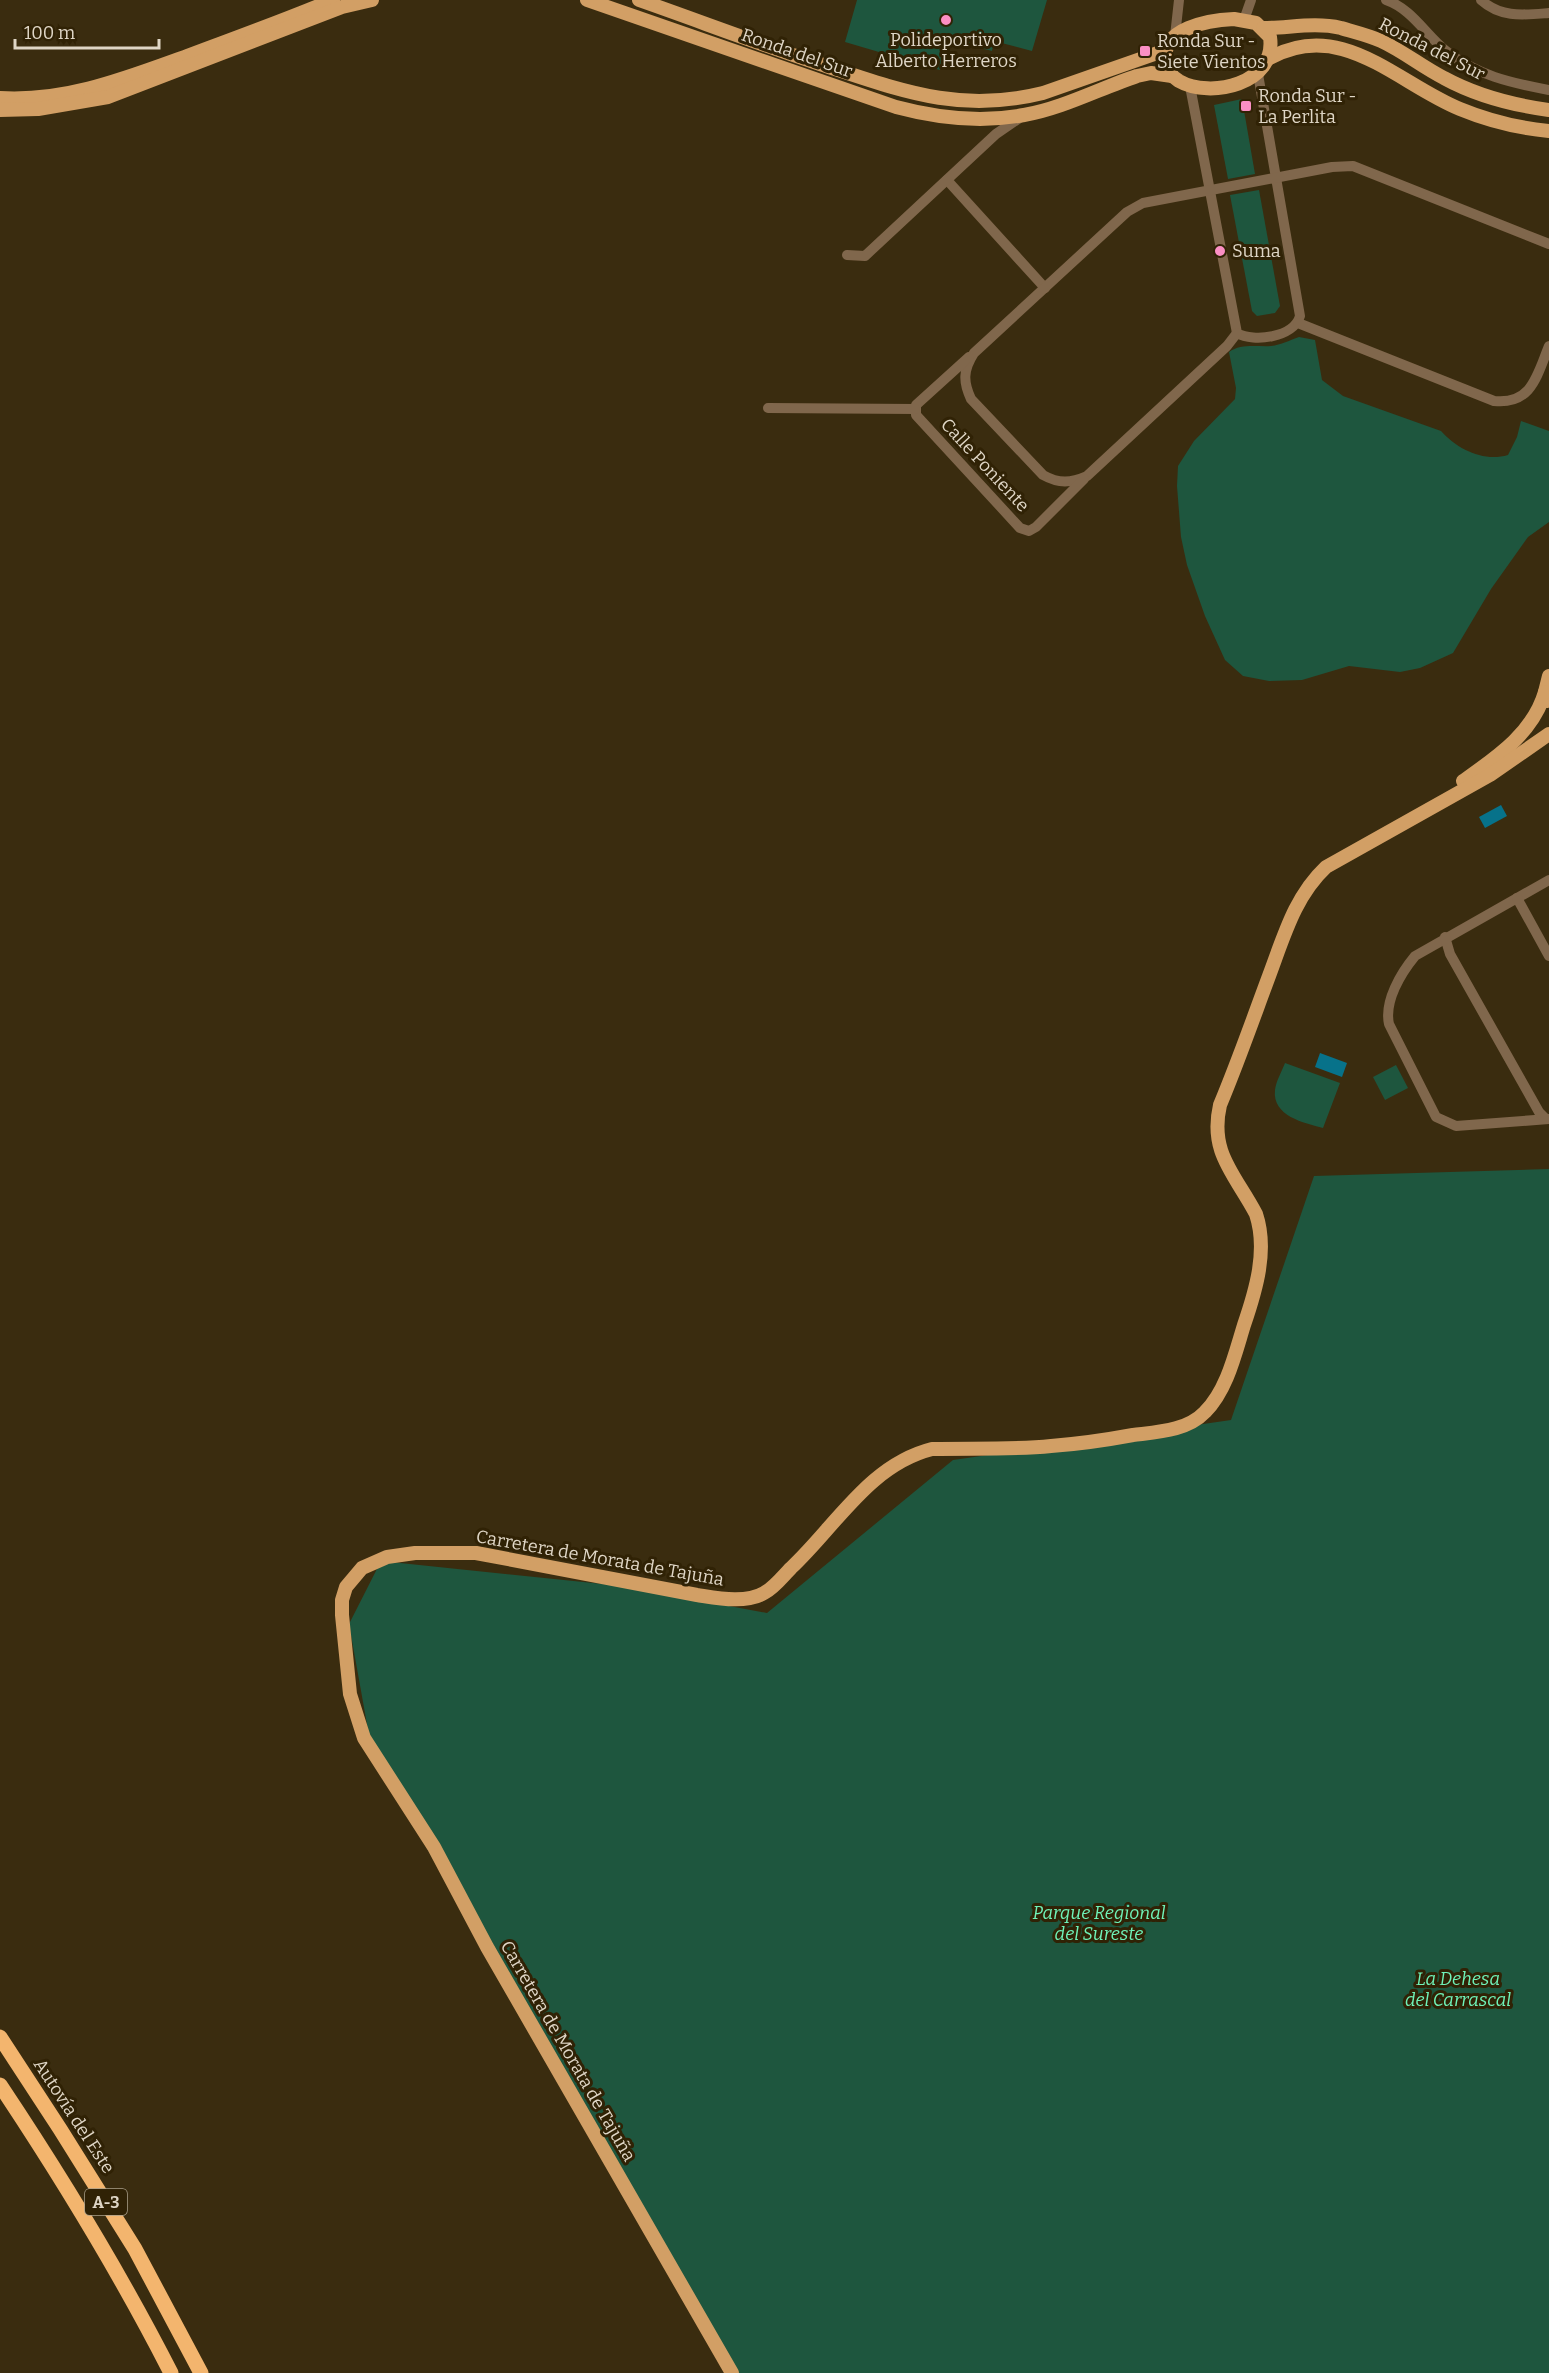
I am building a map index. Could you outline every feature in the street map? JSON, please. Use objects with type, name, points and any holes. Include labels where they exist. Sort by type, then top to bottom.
[{"type":"highway","name":"Autovía del Este","points":[[0,2037],[135,2249],[201,2373]]},
{"type":"highway","name":"A-3","points":[[0,2085],[118,2272],[171,2373]]},
{"type":"main road","points":[[0,98],[40,97],[106,85],[270,26],[333,0]]},
{"type":"main road","points":[[0,110],[38,109],[108,97],[342,7],[372,0]]},
{"type":"main road","name":"Ronda del Sur","points":[[587,0],[918,112],[961,119],[1024,115],[1137,76],[1151,74],[1172,76],[1190,86],[1206,88],[1237,83],[1258,74]]},
{"type":"main road","name":"Ronda del Sur","points":[[639,0],[900,90],[921,96],[961,102],[1032,96],[1166,50]]},
{"type":"main road","name":"Ronda del Sur","points":[[1175,36],[1190,27],[1218,20],[1244,20],[1263,28],[1312,25],[1338,27],[1380,40],[1443,78],[1466,88],[1500,101],[1549,110]]},
{"type":"main road","points":[[1258,74],[1270,58],[1270,37],[1263,28]]},
{"type":"main road","points":[[1172,76],[1167,69],[1165,58],[1166,50],[1175,36]]},
{"type":"main road","name":"Ronda del Sur","points":[[1270,58],[1294,48],[1322,46],[1355,53],[1376,61],[1459,109],[1494,122],[1549,131]]},
{"type":"main road","name":"Carretera de Morata de Tajuña","points":[[1415,816],[1483,767],[1524,732],[1547,699],[1549,676]]},
{"type":"main road","name":"Carretera de Morata de Tajuña","points":[[732,2373],[492,1956],[434,1847],[364,1738],[350,1694],[346,1666],[342,1600],[346,1587],[362,1568],[372,1562],[415,1553],[455,1552],[507,1558],[720,1599],[748,1598],[764,1593],[807,1554],[881,1474],[893,1465],[918,1453],[932,1449],[1039,1447],[1093,1442],[1169,1430],[1194,1422],[1211,1406],[1225,1381],[1247,1315],[1261,1257],[1261,1233],[1256,1214],[1217,1144],[1216,1131],[1220,1105],[1294,910],[1311,881],[1326,867],[1490,775],[1549,734]]},
{"type":"street","points":[[1175,36],[1179,0]]},
{"type":"street","points":[[1244,20],[1251,0]]},
{"type":"street","points":[[1386,0],[1412,15],[1444,50],[1466,65],[1509,82],[1549,90]]},
{"type":"street","points":[[1481,0],[1498,13],[1549,14]]},
{"type":"street","points":[[1190,86],[1237,333],[1244,337],[1271,335],[1286,332],[1298,323],[1300,316],[1258,74]]},
{"type":"street","points":[[847,255],[866,256],[996,134],[1024,115]]},
{"type":"street","points":[[768,408],[915,409],[920,400],[1127,212],[1143,203],[1275,177],[1332,167],[1353,166],[1549,244]]},
{"type":"street","points":[[947,180],[1045,288]]},
{"type":"street","points":[[1298,323],[1494,401],[1504,402],[1524,395],[1531,388],[1549,346]]},
{"type":"street","name":"Calle Poniente","points":[[915,409],[916,415],[1020,528],[1029,531],[1036,528],[1087,476],[1227,346],[1237,333]]},
{"type":"street","points":[[974,353],[964,375],[965,388],[971,399],[1043,476],[1064,483],[1087,476]]},
{"type":"street","points":[[1547,1119],[1456,1126],[1436,1118],[1387,1017],[1388,1009],[1406,967],[1414,956],[1549,880]]},
{"type":"street","points":[[1517,898],[1549,956]]},
{"type":"street","points":[[1445,937],[1450,954],[1539,1112],[1547,1119]]},
{"type":"green space","name":"Polideportivo Alberto Herreros","points":[[857,0],[1047,0],[1032,51],[994,41],[992,51],[947,39],[940,70],[845,42]]},
{"type":"green space","points":[[1242,99],[1255,174],[1228,179],[1214,105]]},
{"type":"green space","points":[[1259,190],[1280,306],[1275,313],[1257,316],[1252,311],[1230,195]]},
{"type":"green space","points":[[1299,337],[1315,340],[1322,380],[1343,396],[1441,431],[1455,444],[1472,453],[1490,457],[1508,455],[1517,437],[1521,421],[1549,431],[1549,522],[1528,537],[1491,589],[1453,653],[1420,668],[1400,672],[1349,666],[1302,680],[1269,681],[1243,676],[1225,660],[1205,616],[1187,565],[1181,537],[1177,486],[1178,466],[1194,441],[1235,399],[1236,388],[1229,352],[1244,346],[1282,344]]},
{"type":"green space","points":[[1285,1063],[1340,1083],[1323,1128],[1291,1117],[1279,1106],[1275,1099],[1275,1090]]},
{"type":"green space","points":[[1396,1065],[1408,1088],[1385,1100],[1373,1077]]},
{"type":"green space","name":"Parque Regional del Sureste","points":[[1549,1169],[1549,2373],[726,2373],[372,1752],[349,1624],[381,1561],[622,1586],[767,1613],[953,1460],[1231,1420],[1314,1176]]},
{"type":"water","points":[[1501,805],[1507,816],[1485,828],[1479,817]]},
{"type":"water","points":[[1320,1053],[1347,1063],[1342,1077],[1315,1067]]},
{"type":"place","name":"Polideportivo Alberto Herreros","points":[[946,20]]},
{"type":"place","name":"Ronda Sur - Siete Vientos","points":[[1145,51]]},
{"type":"place","name":"Ronda Sur - La Perlita","points":[[1246,106]]},
{"type":"place","name":"Suma","points":[[1220,251]]},
{"type":"park label","name":"La Dehesa del Carrascal","points":[[1458,1989]]}]
